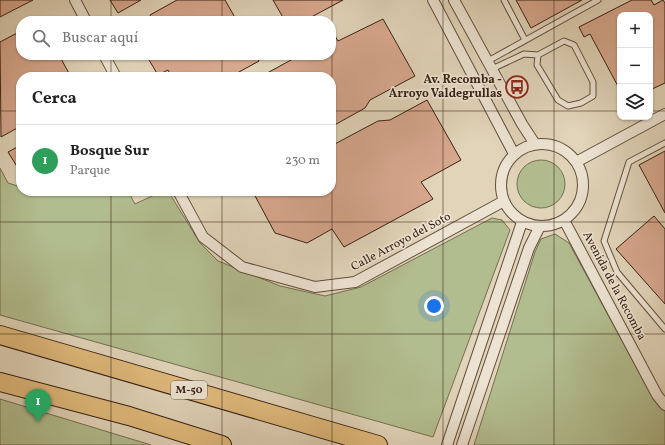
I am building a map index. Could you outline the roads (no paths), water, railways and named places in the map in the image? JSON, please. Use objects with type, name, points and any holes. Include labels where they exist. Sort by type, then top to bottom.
[{"type":"highway","name":"M-50","points":[[0,335],[348,438],[378,445]]},
{"type":"highway","points":[[0,382],[129,416],[222,445]]},
{"type":"street","points":[[75,0],[83,16]]},
{"type":"street","points":[[433,0],[514,154]]},
{"type":"street","points":[[454,0],[522,124],[536,144]]},
{"type":"street","points":[[107,60],[113,72]]},
{"type":"street","points":[[578,162],[665,114]]},
{"type":"street","points":[[536,144],[557,145],[578,162],[582,171],[584,183],[583,194],[576,208],[564,220],[557,224],[540,226],[522,222],[510,211],[504,201],[500,189],[501,177],[506,165],[514,154],[522,148],[536,144]]},
{"type":"street","name":"Calle Arroyo del Soto","points":[[181,196],[203,237],[242,267],[315,287],[355,282],[504,201]]},
{"type":"street","name":"Avenida de la Recomba","points":[[564,220],[665,405]]},
{"type":"street","points":[[446,445],[522,222]]},
{"type":"street","points":[[462,445],[529,248],[540,226]]},
{"type":"lane","points":[[504,0],[525,40]]},
{"type":"lane","points":[[490,65],[525,40],[598,0]]},
{"type":"lane","points":[[490,65],[524,54],[538,56],[564,41],[574,45],[593,82],[593,96],[581,103],[568,106],[558,100],[537,65],[538,56]]},
{"type":"lane","points":[[665,143],[629,162],[604,242],[617,272],[665,330]]},
{"type":"place","name":"Av. Recomba - Arroyo Valdegrullas","points":[[517,87]]},
{"type":"place","name":"Bosque Sur","points":[[38,422]]}]
